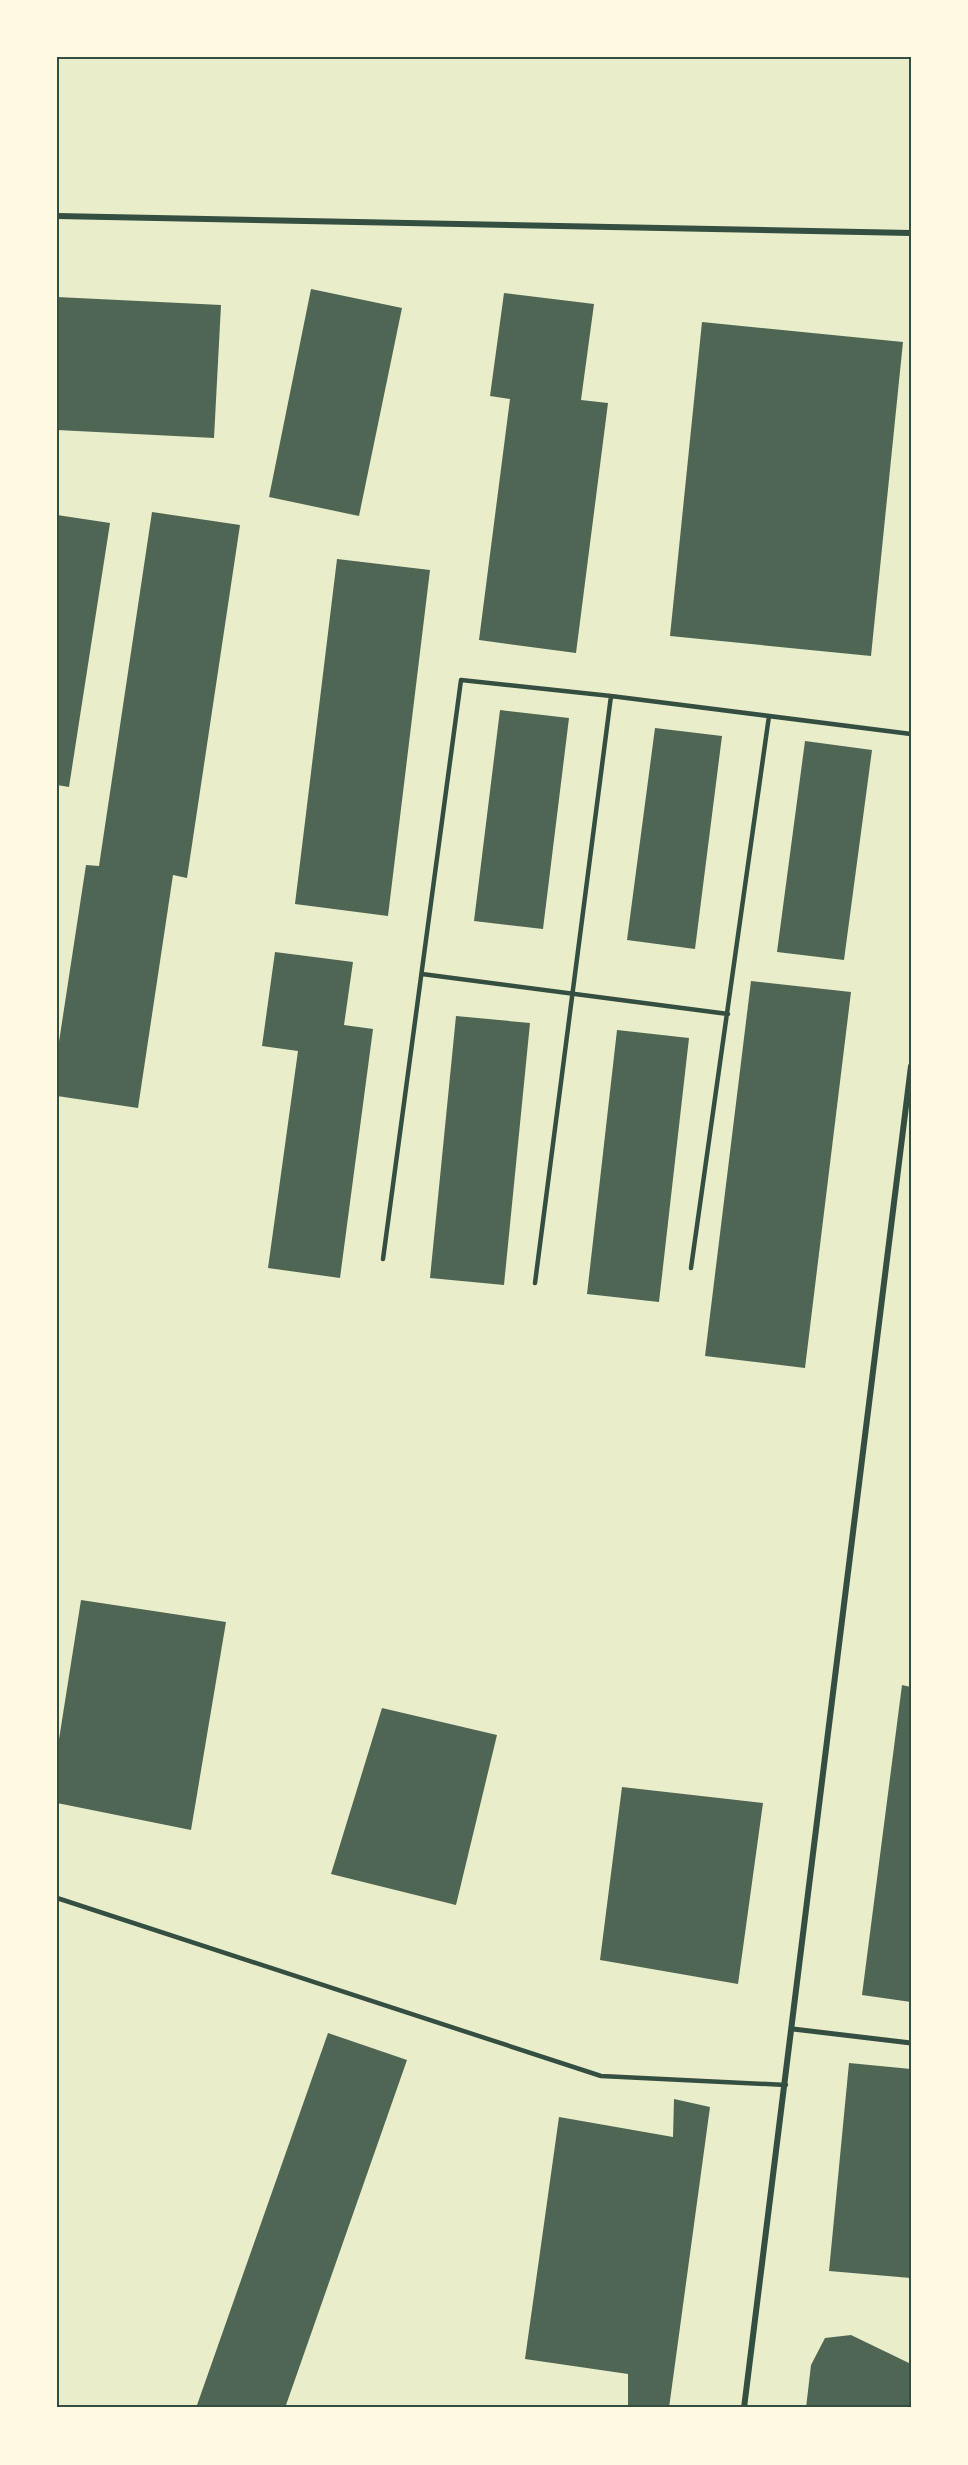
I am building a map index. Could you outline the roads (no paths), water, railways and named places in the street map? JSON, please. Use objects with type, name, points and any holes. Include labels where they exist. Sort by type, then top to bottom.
[{"type":"street","points":[[57,216],[911,233]]},
{"type":"street","points":[[744,2408],[793,2029],[911,1066]]},
{"type":"street","points":[[793,2029],[911,2043]]},
{"type":"lane","points":[[383,1259],[461,680],[611,696],[911,734]]},
{"type":"lane","points":[[535,1283],[611,696]]},
{"type":"lane","points":[[691,1268],[769,716]]},
{"type":"lane","points":[[422,974],[728,1014]]},
{"type":"lane","points":[[57,1898],[601,2076],[786,2085]]}]
